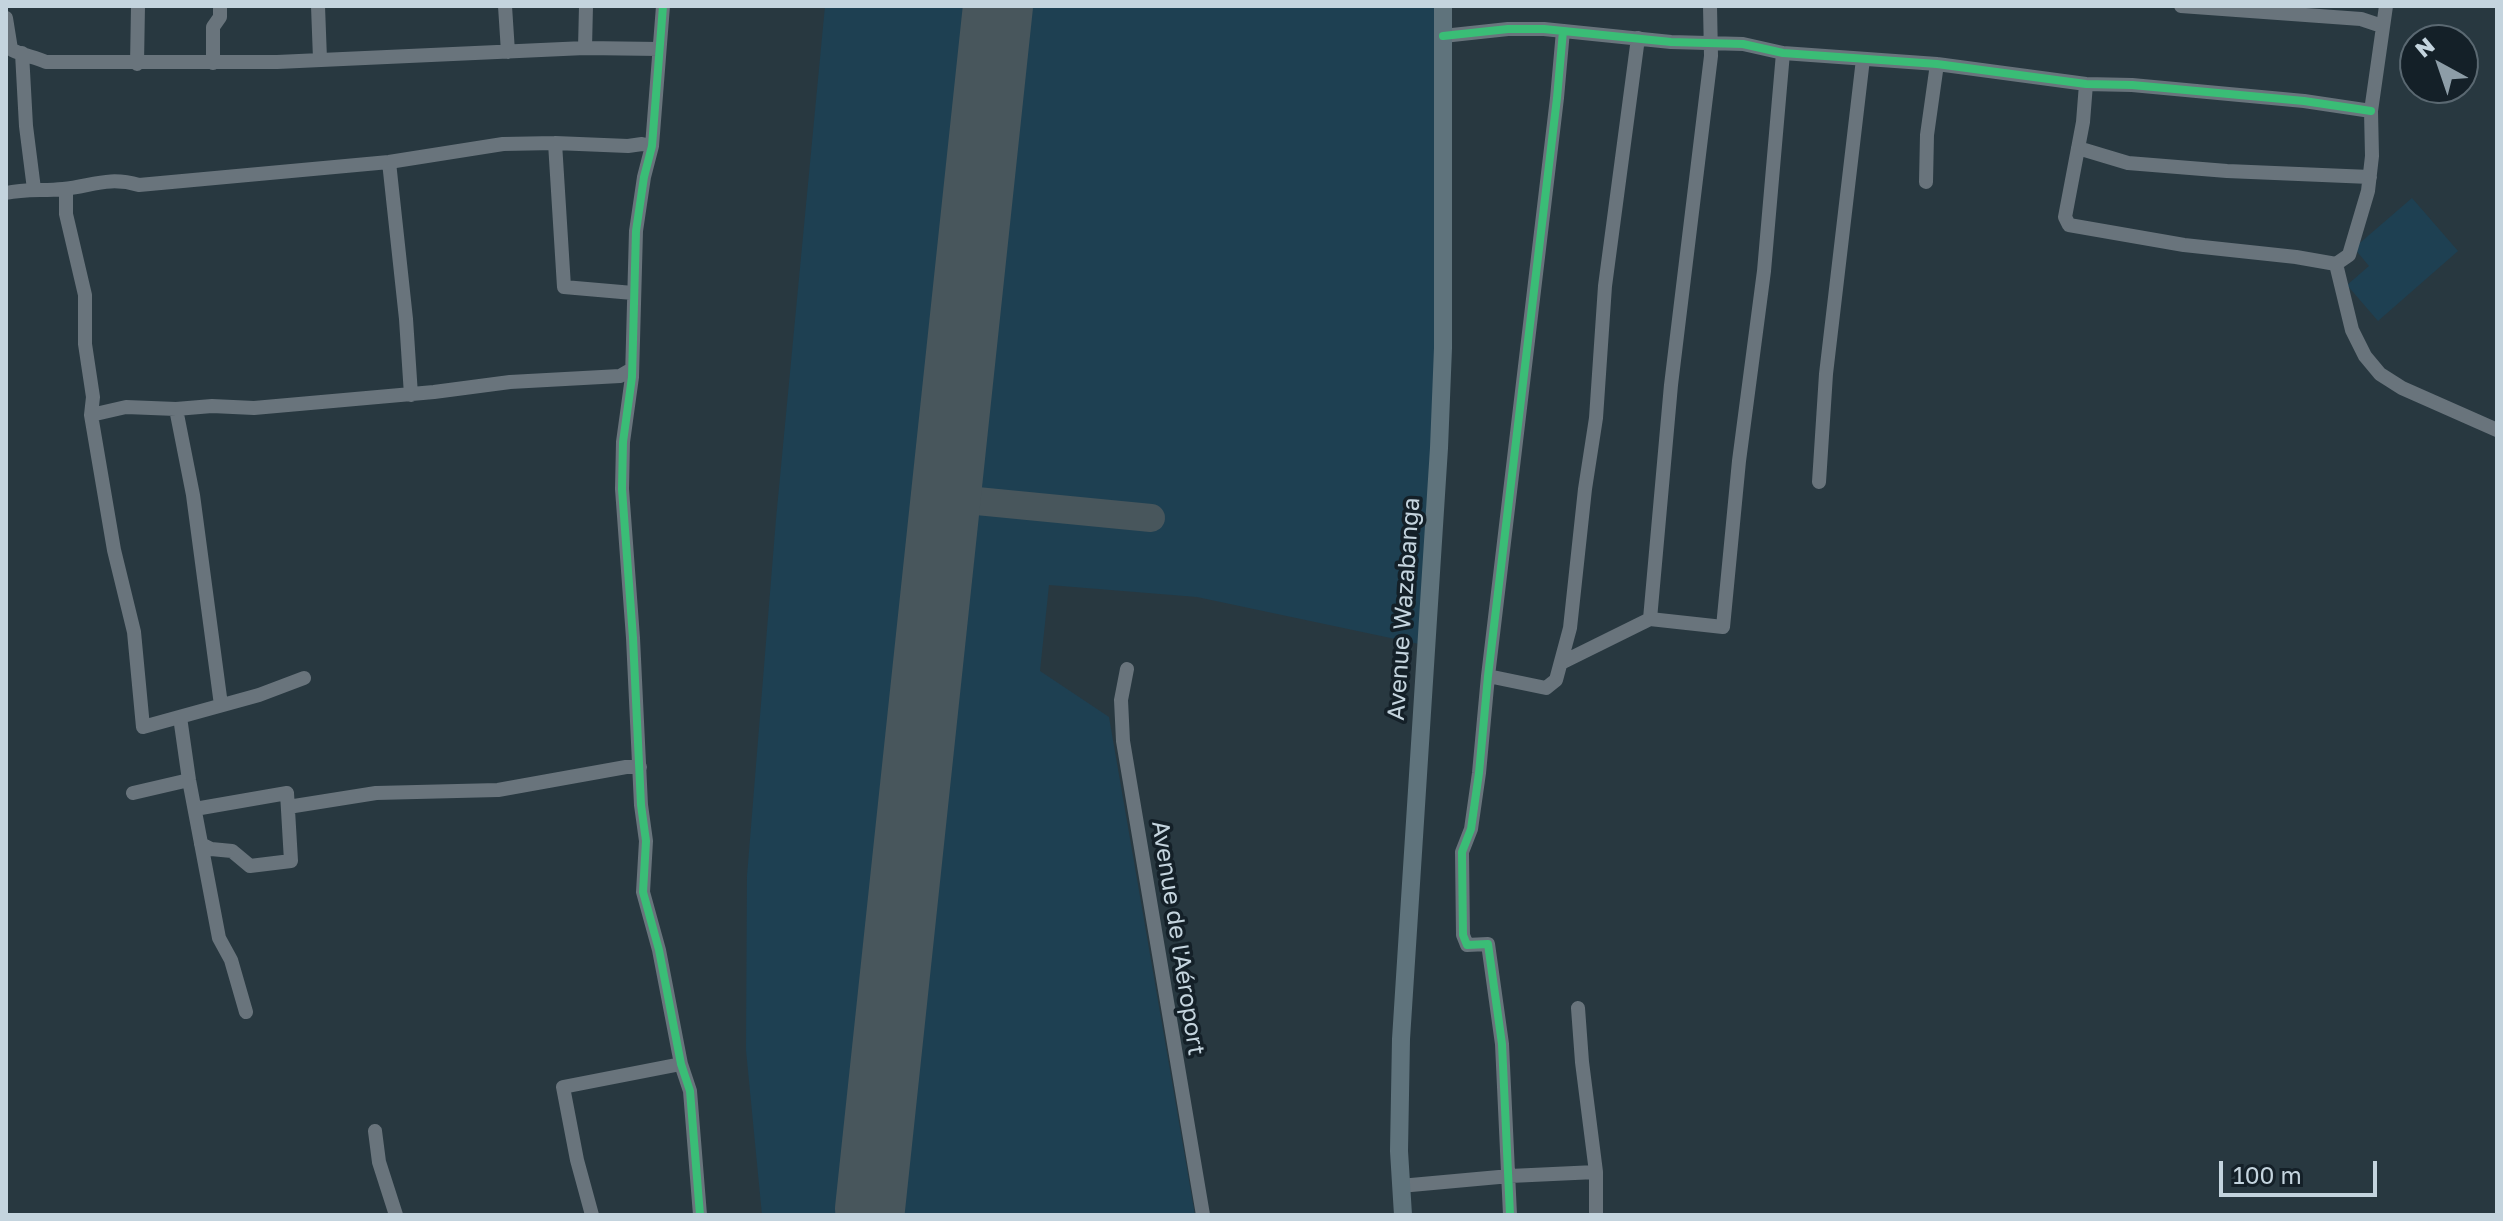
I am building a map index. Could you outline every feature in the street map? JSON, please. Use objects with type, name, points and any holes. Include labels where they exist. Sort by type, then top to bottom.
[{"type":"main road","name":"Avenue Wazabanga","points":[[1403,1215],[1400,1186],[1401,1039],[1443,348],[1443,6]]},
{"type":"street","points":[[137,64],[138,6]]},
{"type":"street","points":[[213,63],[213,27],[220,17],[220,6]]},
{"type":"street","points":[[318,6],[320,59]]},
{"type":"street","points":[[505,6],[508,52]]},
{"type":"street","points":[[585,48],[586,6]]},
{"type":"street","points":[[663,6],[652,146],[636,231],[632,369],[623,442],[622,489],[646,841],[643,892],[659,950],[681,1064],[690,1091],[700,1215]]},
{"type":"street","points":[[1650,619],[1664,454],[1711,56],[1710,6]]},
{"type":"street","points":[[2181,6],[2337,12],[2382,26]]},
{"type":"street","points":[[2086,84],[2065,217],[2069,225],[2184,245],[2336,264],[2349,255],[2370,177],[2371,111],[2386,6]]},
{"type":"street","points":[[6,18],[8,46],[13,52],[46,62],[277,62],[585,48],[659,49]]},
{"type":"street","points":[[1443,36],[1508,29],[1743,44],[1783,53],[1937,64],[2086,84],[2132,85],[2275,98],[2371,111]]},
{"type":"street","points":[[1510,1215],[1502,1044],[1488,944],[1471,946],[1465,943],[1461,911],[1462,852],[1471,829],[1477,787],[1563,31]]},
{"type":"street","points":[[1488,676],[1546,688],[1556,680],[1570,628],[1596,418],[1605,286],[1638,38]]},
{"type":"street","points":[[22,53],[26,126],[34,189]]},
{"type":"street","points":[[1561,663],[1650,619],[1723,627],[1739,461],[1764,271],[1783,53]]},
{"type":"street","points":[[1819,482],[1826,374],[1863,59]]},
{"type":"street","points":[[1926,182],[1927,135],[1937,64]]},
{"type":"street","points":[[6,193],[66,189],[118,179],[139,185],[389,162],[455,153],[483,145],[555,143],[652,146]]},
{"type":"street","points":[[555,143],[564,287],[633,293]]},
{"type":"street","points":[[2078,148],[2128,163],[2370,177]]},
{"type":"street","points":[[389,162],[411,395]]},
{"type":"street","points":[[66,189],[66,214],[85,295],[85,344],[93,397],[91,415],[114,550],[134,632],[143,727],[259,695],[304,678]]},
{"type":"street","points":[[2336,264],[2352,330],[2365,356],[2380,374],[2402,388],[2497,430]]},
{"type":"street","points":[[91,415],[126,407],[254,408],[411,395],[510,382],[620,376],[632,369]]},
{"type":"street","points":[[176,409],[193,495],[221,705]]},
{"type":"street","name":"Avenue de l'Aéroport","points":[[1127,669],[1121,700],[1123,741],[1203,1215]]},
{"type":"street","points":[[180,717],[219,938],[231,960],[246,1012]]},
{"type":"street","points":[[288,807],[376,793],[498,790],[612,769],[640,767]]},
{"type":"street","points":[[133,793],[189,780]]},
{"type":"street","points":[[195,809],[287,793],[291,861],[250,866],[232,851],[211,849],[201,844]]},
{"type":"street","points":[[1578,1008],[1596,1172],[1596,1215]]},
{"type":"street","points":[[592,1215],[577,1160],[563,1087],[681,1064]]},
{"type":"street","points":[[375,1131],[379,1162],[396,1215]]},
{"type":"street","points":[[1400,1186],[1596,1172]]},
{"type":"shaded area","points":[[825,6],[1435,6],[1441,365],[1419,644],[1197,597],[1049,585],[1040,671],[1109,717],[1195,1215],[762,1215],[746,1050],[747,876],[776,519]]},
{"type":"shaded area","points":[[2412,198],[2458,251],[2378,321],[2347,285],[2369,266],[2354,248]]},
{"type":"taxiway","points":[[946,498],[1151,518]]},
{"type":"runway","points":[[870,1209],[998,6]]},
{"type":"cycle path","points":[[663,6],[652,146],[636,231],[632,377],[623,442],[622,489],[641,805],[646,841],[643,892],[659,950],[681,1064],[690,1091],[700,1215]]},
{"type":"cycle path","points":[[1443,36],[1508,29],[1544,29],[1671,42],[1743,44],[1783,53],[1937,64],[2086,84],[2132,85],[2304,101],[2371,111]]},
{"type":"cycle path","points":[[1510,1215],[1502,1044],[1488,944],[1467,945],[1463,935],[1462,852],[1471,829],[1479,773],[1563,31]]}]
